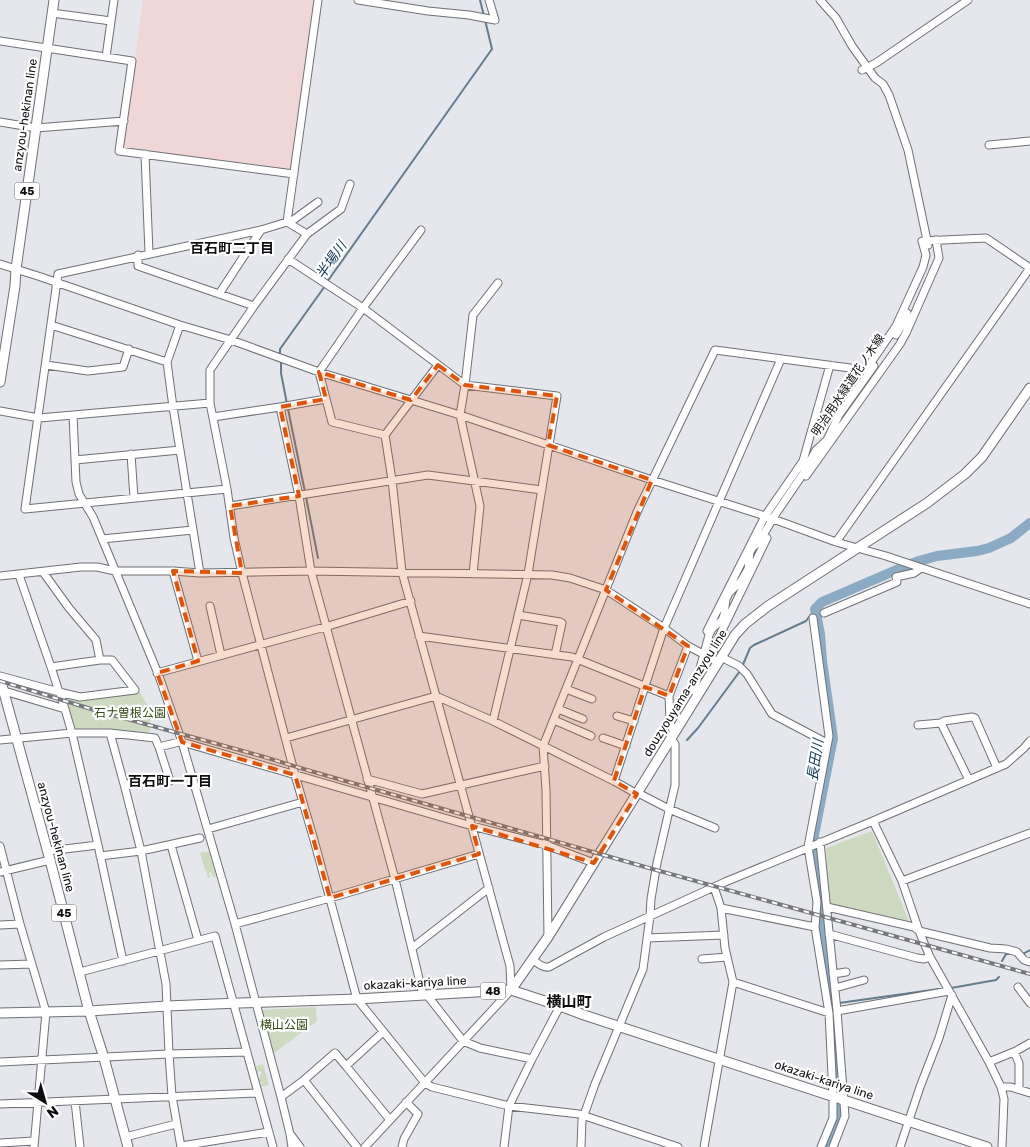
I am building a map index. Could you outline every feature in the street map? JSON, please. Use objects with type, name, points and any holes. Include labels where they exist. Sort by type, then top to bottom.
[{"type":"main road","name":"anzyou-hekinan line","points":[[0,382],[54,0]]},
{"type":"main road","name":"douzyouyama-anzyou line","points":[[510,990],[548,937],[673,737],[716,660],[731,640],[745,624],[768,606],[927,503],[965,474],[988,449],[1030,388]]},
{"type":"main road","name":"anzyou-hekinan line","points":[[0,677],[1,690],[49,856],[128,1147]]},
{"type":"main road","name":"okazaki-kariya line","points":[[0,1013],[90,1011],[233,1003],[357,999],[510,990],[987,1147]]},
{"type":"street","points":[[106,56],[114,0]]},
{"type":"street","points":[[288,223],[318,0]]},
{"type":"street","points":[[358,0],[495,20],[489,0]]},
{"type":"street","name":"明治用水緑道花ノ木線","points":[[694,691],[702,653],[709,635],[712,629],[722,620],[726,599],[748,569],[750,552],[774,520],[816,450],[827,440],[838,415],[901,328],[929,262],[930,256],[908,150],[889,95],[883,84],[865,69],[836,18],[820,0]]},
{"type":"street","points":[[865,69],[968,0]]},
{"type":"street","points":[[52,13],[111,21]]},
{"type":"street","points":[[0,41],[132,61],[119,151],[294,174]]},
{"type":"street","points":[[0,122],[36,128],[124,121]]},
{"type":"street","points":[[989,145],[1030,141]]},
{"type":"street","points":[[144,154],[149,253]]},
{"type":"street","points":[[350,184],[341,208],[307,234],[210,370],[210,404],[242,573],[357,999],[424,1083],[432,1087],[509,1106],[584,1115],[678,1147]]},
{"type":"street","points":[[227,489],[25,509],[58,274],[288,223],[318,202]]},
{"type":"street","points":[[288,223],[307,234]]},
{"type":"street","points":[[219,294],[261,230]]},
{"type":"street","points":[[319,372],[363,308],[421,230]]},
{"type":"street","points":[[548,937],[547,835],[543,746],[637,512],[715,350],[865,370],[896,326],[926,260],[922,241],[986,238],[1030,268],[836,542]]},
{"type":"street","points":[[716,660],[717,641],[774,520],[906,333],[939,258],[936,240]]},
{"type":"street","points":[[138,255],[138,266],[254,306]]},
{"type":"street","points":[[288,259],[363,308],[465,385],[557,396],[528,574],[493,721]]},
{"type":"street","points":[[0,264],[180,325],[231,340],[319,372],[460,415],[764,516],[836,542],[886,556],[1030,604]]},
{"type":"street","points":[[473,574],[480,506],[460,415],[473,315],[498,283]]},
{"type":"street","points":[[51,325],[167,362]]},
{"type":"street","points":[[180,325],[167,362],[200,573]]},
{"type":"street","points":[[46,365],[88,371],[123,367],[129,350]]},
{"type":"street","points":[[614,781],[664,628],[781,359]]},
{"type":"street","points":[[365,1147],[510,990],[510,966],[402,572],[385,435],[438,365]]},
{"type":"street","points":[[702,653],[703,639],[764,516],[803,461],[830,365]]},
{"type":"street","points":[[319,372],[332,422],[385,435]]},
{"type":"street","points":[[213,417],[280,408],[326,399]]},
{"type":"street","points":[[0,411],[38,418],[210,404]]},
{"type":"street","points":[[280,408],[299,496],[311,571],[325,628],[395,879],[425,995],[463,1041],[480,1048],[532,1058]]},
{"type":"street","points":[[73,415],[74,460],[79,494],[93,517],[102,538],[157,673],[182,742],[235,924],[282,1097],[292,1147]]},
{"type":"street","points":[[74,460],[180,450]]},
{"type":"street","points":[[131,454],[134,498]]},
{"type":"street","points":[[230,506],[428,475],[542,490]]},
{"type":"street","points":[[102,538],[193,530]]},
{"type":"street","points":[[0,576],[81,567],[98,567],[115,571],[200,573],[402,572],[528,574],[570,578],[606,590],[688,646],[716,660],[741,668],[747,674],[772,714],[827,743]]},
{"type":"street","points":[[824,612],[897,582],[896,577],[921,568]]},
{"type":"street","points":[[173,571],[198,661]]},
{"type":"street","points":[[43,572],[69,608],[96,640],[100,660]]},
{"type":"street","points":[[19,575],[52,667],[72,733],[123,960]]},
{"type":"street","points":[[157,673],[325,628],[411,601]]},
{"type":"street","points":[[210,606],[221,655]]},
{"type":"street","points":[[518,615],[562,623],[554,654]]},
{"type":"street","points":[[813,618],[829,736],[814,845],[817,902],[816,928],[829,1013],[833,1096],[833,1118],[821,1147]]},
{"type":"street","points":[[419,636],[554,654],[578,659],[669,696]]},
{"type":"street","points":[[581,1147],[582,1120],[643,969],[650,916],[650,899],[675,785],[675,744],[670,722],[669,696],[688,646]]},
{"type":"street","points":[[0,677],[80,696],[135,690],[112,660],[52,667]]},
{"type":"street","points":[[566,689],[592,700]]},
{"type":"street","points":[[1,690],[65,709]]},
{"type":"street","points":[[286,738],[436,696],[493,721],[670,809],[715,828]]},
{"type":"street","points":[[558,709],[583,719]]},
{"type":"street","points":[[617,716],[634,721]]},
{"type":"street","points":[[918,725],[974,718],[997,768]]},
{"type":"street","points":[[554,720],[591,736]]},
{"type":"street","points":[[942,723],[969,780]]},
{"type":"street","points":[[0,740],[72,733],[110,733],[155,738],[170,781],[124,784]]},
{"type":"street","points":[[110,733],[141,851],[166,984],[172,1096],[181,1147],[269,1132]]},
{"type":"street","points":[[603,738],[626,746]]},
{"type":"street","points":[[533,960],[542,966],[549,966],[604,937],[714,887],[1006,764],[1030,741]]},
{"type":"street","points":[[159,746],[182,742],[472,826],[546,845],[594,863]]},
{"type":"street","points":[[367,780],[422,794],[545,766]]},
{"type":"street","points":[[208,829],[303,802]]},
{"type":"street","points":[[873,821],[902,881],[930,957],[1001,1086],[1004,1099],[1002,1147]]},
{"type":"street","points":[[902,881],[1030,833]]},
{"type":"street","points":[[100,856],[141,851],[200,838]]},
{"type":"street","points":[[3,871],[49,856],[98,845]]},
{"type":"street","points":[[171,845],[198,940]]},
{"type":"street","points":[[814,845],[827,907],[844,1100],[845,1116],[833,1147]]},
{"type":"street","points":[[0,846],[3,871],[46,1012],[34,1144],[0,1142]]},
{"type":"street","points":[[235,924],[480,854]]},
{"type":"street","points":[[704,1147],[733,982],[727,957],[722,908],[714,887]]},
{"type":"street","points":[[412,948],[489,888]]},
{"type":"street","points":[[827,907],[914,927],[919,931],[990,948],[1006,949],[1017,952],[1024,960],[1030,962]]},
{"type":"street","points":[[722,908],[816,928]]},
{"type":"street","points":[[0,925],[20,924]]},
{"type":"street","points":[[830,934],[917,958],[924,959],[930,957]]},
{"type":"street","points":[[647,938],[724,935]]},
{"type":"street","points":[[80,972],[215,936],[272,1147]]},
{"type":"street","points":[[702,959],[727,957]]},
{"type":"street","points":[[0,965],[32,964]]},
{"type":"street","points":[[834,974],[846,972]]},
{"type":"street","points":[[835,988],[864,980]]},
{"type":"street","points":[[733,982],[829,1013]]},
{"type":"street","points":[[1018,987],[1030,1004]]},
{"type":"street","points":[[837,1011],[950,993]]},
{"type":"street","points":[[900,1147],[939,1038],[950,993]]},
{"type":"street","points":[[504,1147],[509,1106],[560,1006]]},
{"type":"street","points":[[346,1066],[383,1032]]},
{"type":"street","points":[[989,1062],[1030,1043]]},
{"type":"street","points":[[0,1062],[247,1052]]},
{"type":"street","points":[[1014,1052],[1020,1063],[1019,1089]]},
{"type":"street","points":[[282,1097],[336,1053],[390,1120]]},
{"type":"street","points":[[304,1080],[357,1147]]},
{"type":"street","points":[[1001,1086],[1030,1093]]},
{"type":"street","points":[[0,1104],[258,1093]]},
{"type":"street","points":[[75,1101],[80,1147]]},
{"type":"street","points":[[402,1147],[404,1139],[418,1114],[406,1102]]},
{"type":"street","points":[[125,1137],[176,1124]]},
{"type":"street","points":[[290,1134],[300,1147]]},
{"type":"highlighted area","points":[[438,365],[465,385],[557,396],[548,445],[652,480],[606,590],[688,646],[669,696],[645,687],[614,781],[637,794],[594,863],[472,826],[479,854],[330,898],[295,775],[182,742],[157,673],[198,661],[173,571],[242,573],[230,506],[299,496],[280,407],[326,399],[319,372],[411,400]]},
{"type":"shaded area","points":[[143,0],[317,0],[292,170],[124,149]]},
{"type":"green space","name":"石ナ曽根公園","points":[[139,691],[153,714],[150,718],[150,731],[141,734],[75,730],[66,703],[68,700]]},
{"type":"green space","points":[[872,831],[909,921],[829,903],[826,848]]},
{"type":"green space","points":[[205,851],[205,853],[211,851],[212,854],[210,855],[216,876],[213,877],[211,872],[209,873],[210,878],[208,878],[200,853]]},
{"type":"green space","name":"横山公園","points":[[316,1007],[317,1021],[273,1054],[261,1010]]},
{"type":"green space","points":[[263,1064],[269,1085],[261,1087],[262,1082],[259,1082],[259,1079],[262,1074],[261,1071],[257,1072],[256,1066]]},
{"type":"waterway","name":"半場川","points":[[480,0],[484,16]]},
{"type":"waterway","name":"半場川","points":[[327,282],[492,49],[485,20]]},
{"type":"waterway","name":"半場川","points":[[280,355],[280,349],[325,286]]},
{"type":"waterway","name":"半場川","points":[[281,359],[281,373],[287,404]]},
{"type":"waterway","name":"半場川","points":[[288,409],[305,492]]},
{"type":"waterway","name":"半場川","points":[[306,497],[318,558]]},
{"type":"waterway","name":"長田川","points":[[827,1147],[839,1108],[832,1004],[820,921],[819,888],[813,852],[814,835],[833,738],[815,609],[822,602],[919,561],[937,556],[989,548],[1011,538],[1030,523]]},
{"type":"waterway","points":[[742,667],[750,648],[806,621],[815,609]]},
{"type":"waterway","points":[[687,740],[740,671]]},
{"type":"waterway","points":[[1021,955],[1030,950]]},
{"type":"waterway","points":[[1002,961],[1006,954],[1014,954]]},
{"type":"waterway","points":[[951,988],[996,980],[999,977]]},
{"type":"waterway","points":[[832,1004],[939,989]]},
{"type":"railway","points":[[0,681],[91,709],[649,868],[1030,974]]},
{"type":"district","name":"百石町二丁目","points":[[232,248]]},
{"type":"district","name":"百石町一丁目","points":[[170,781]]},
{"type":"district","name":"横山町","points":[[569,1002]]}]
